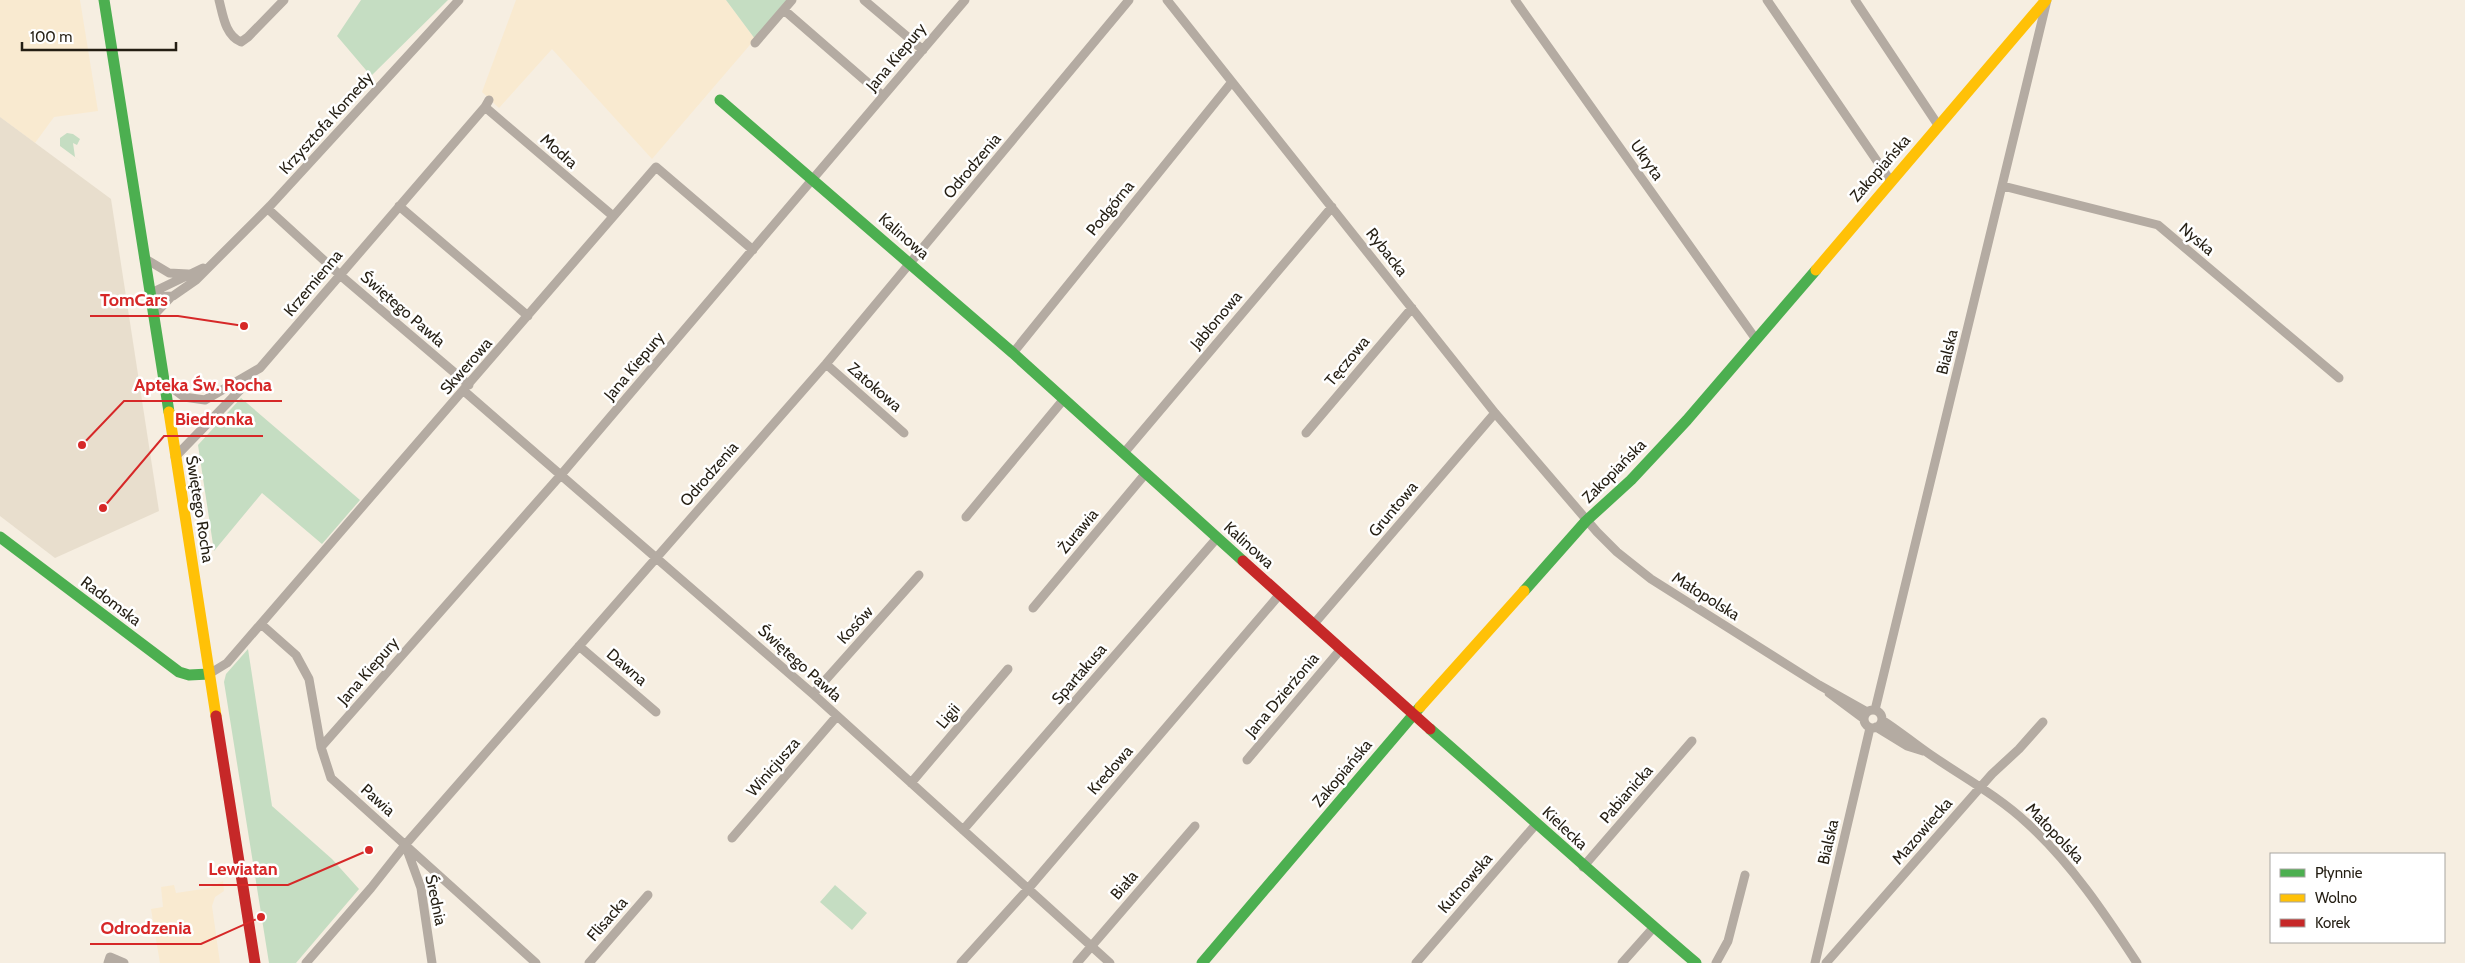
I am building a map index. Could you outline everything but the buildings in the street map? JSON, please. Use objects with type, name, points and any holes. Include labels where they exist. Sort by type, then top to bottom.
[{"type":"street","name":"Świętego Rocha","points":[[104,0],[254,963]]},
{"type":"street","points":[[219,0],[228,30],[234,39],[241,42],[284,0]]},
{"type":"street","name":"Krzysztofa Komedy","points":[[153,316],[173,296],[213,264],[268,209],[459,0]]},
{"type":"street","points":[[755,43],[792,0]]},
{"type":"street","points":[[864,0],[922,50]]},
{"type":"street","name":"Jana Kiepury","points":[[321,747],[560,476],[965,0]]},
{"type":"street","name":"Odrodzenia","points":[[306,963],[371,888],[405,845],[826,364],[1129,0]]},
{"type":"street","name":"Rybacka","points":[[1167,0],[1231,83],[1495,413],[1586,521]]},
{"type":"street","name":"Ukryta","points":[[1515,0],[1755,338]]},
{"type":"street","points":[[1767,0],[1890,180]]},
{"type":"street","points":[[1856,0],[1938,125]]},
{"type":"street","name":"Zakopiańska","points":[[1202,963],[1413,715],[1586,521],[1620,491],[1687,420],[1890,180],[2047,0]]},
{"type":"street","name":"Bialska","points":[[1869,714],[2003,186],[2047,0]]},
{"type":"street","points":[[784,10],[883,96]]},
{"type":"street","name":"Podgórna","points":[[1013,353],[1231,83]]},
{"type":"street","name":"Kalinowa","points":[[720,100],[1013,353],[1413,715]]},
{"type":"street","name":"Krzemienna","points":[[164,382],[184,397],[204,400],[260,368],[487,104]]},
{"type":"street","name":"Modra","points":[[487,104],[613,216]]},
{"type":"street","name":"Skwerowa","points":[[209,674],[227,663],[656,167],[753,250]]},
{"type":"street","name":"Nyska","points":[[2003,186],[2158,225],[2339,378]]},
{"type":"street","points":[[399,206],[528,316]]},
{"type":"street","name":"Jabłonowa","points":[[1124,453],[1332,207]]},
{"type":"street","name":"Świętego Pawła","points":[[268,209],[466,388],[560,476],[657,557],[813,694],[1110,963]]},
{"type":"street","name":"Krzysztofa Komedy","points":[[144,258],[169,274],[193,273]]},
{"type":"street","name":"Krzysztofa Komedy","points":[[150,295],[213,264]]},
{"type":"street","points":[[150,295],[173,296]]},
{"type":"street","name":"Tęczowa","points":[[1306,433],[1412,308]]},
{"type":"street","name":"Zatokowa","points":[[826,364],[904,433]]},
{"type":"street","name":"Krzemienna","points":[[175,457],[240,390],[248,376]]},
{"type":"street","points":[[966,517],[1064,399]]},
{"type":"street","name":"Gruntowa","points":[[1314,625],[1495,413]]},
{"type":"street","name":"Żurawia","points":[[1033,608],[1146,473]]},
{"type":"street","name":"Małopolska","points":[[1586,521],[1616,552],[1651,579],[1819,685],[1869,714]]},
{"type":"street","name":"Radomska","points":[[0,537],[179,672],[189,675],[209,674]]},
{"type":"street","name":"Spartakusa","points":[[963,830],[1217,538]]},
{"type":"street","name":"Kosów","points":[[813,694],[919,575]]},
{"type":"street","name":"Kredowa","points":[[962,963],[1028,889],[1280,594]]},
{"type":"street","name":"Pawia","points":[[261,624],[296,655],[309,679],[321,747],[331,778],[536,963]]},
{"type":"street","name":"Dawna","points":[[580,646],[656,712]]},
{"type":"street","name":"Jana Dzierżonia","points":[[1247,760],[1341,649]]},
{"type":"street","name":"Ligii","points":[[911,783],[1008,669]]},
{"type":"street","points":[[1880,713],[1876,725],[1866,725],[1869,714],[1880,713]]},
{"type":"street","name":"Kielecka","points":[[1413,715],[1537,823],[1583,867],[1696,963]]},
{"type":"street","name":"Winicjusza","points":[[732,838],[837,716]]},
{"type":"street","name":"Mazowiecka","points":[[1826,963],[1980,787],[2019,750],[2043,722]]},
{"type":"street","name":"Bialska","points":[[1815,963],[1876,725]]},
{"type":"street","name":"Małopolska","points":[[1876,725],[1903,732],[1925,752],[1980,787],[2027,822],[2059,855],[2081,882],[2137,963]]},
{"type":"street","name":"Pabianicka","points":[[1583,867],[1692,741]]},
{"type":"street","name":"Kutnowska","points":[[1416,963],[1537,823]]},
{"type":"street","name":"Biała","points":[[1077,963],[1195,826]]},
{"type":"street","name":"Średnia","points":[[405,845],[421,888],[432,963]]},
{"type":"street","points":[[1716,963],[1728,941],[1745,875]]},
{"type":"street","name":"Flisacka","points":[[589,963],[648,895]]},
{"type":"street","points":[[1622,963],[1654,926]]},
{"type":"street","points":[[108,963],[110,957],[124,963]]},
{"type":"shaded area","points":[[0,0],[80,0],[98,111],[54,117],[35,143],[0,117]]},
{"type":"shaded area","points":[[516,0],[726,0],[755,39],[652,159],[552,49],[499,108],[482,92]]},
{"type":"shaded area","points":[[0,117],[111,199],[159,511],[55,558],[0,516]]},
{"type":"shaded area","points":[[223,881],[224,891],[215,897],[212,906],[220,963],[160,963],[151,909],[163,907],[161,887],[174,885],[176,893],[209,888]]},
{"type":"green space","points":[[361,0],[448,0],[371,76],[337,36]]},
{"type":"green space","points":[[726,0],[789,0],[755,39]]},
{"type":"green space","points":[[67,133],[73,134],[80,139],[77,145],[73,143],[75,157],[83,163],[60,146],[60,138]]},
{"type":"green space","points":[[241,398],[360,500],[322,544],[262,493],[214,551],[198,445]]},
{"type":"green space","points":[[248,649],[272,806],[332,859],[359,889],[296,963],[269,963],[224,682],[226,674]]},
{"type":"green space","points":[[835,885],[867,913],[852,930],[820,902]]},
{"type":"traffic: fast","points":[[104,0],[169,412]]},
{"type":"traffic: fast","points":[[720,100],[1013,353],[1243,561]]},
{"type":"traffic: fast","points":[[1524,591],[1586,521],[1631,480],[1687,420],[1816,270]]},
{"type":"traffic: fast","points":[[0,537],[179,672],[189,675],[209,674]]},
{"type":"traffic: fast","points":[[1202,963],[1420,707]]},
{"type":"traffic: fast","points":[[1430,729],[1696,963]]},
{"type":"traffic: slow","points":[[1816,270],[2046,0]]},
{"type":"traffic: slow","points":[[169,412],[216,716]]},
{"type":"traffic: slow","points":[[1420,707],[1524,591]]},
{"type":"traffic: jam","points":[[1243,561],[1430,729]]},
{"type":"traffic: jam","points":[[216,716],[255,963]]},
{"type":"place","name":"TomCars","points":[[244,326]]},
{"type":"place","name":"Apteka Św. Rocha","points":[[82,445]]},
{"type":"place","name":"Biedronka","points":[[103,508]]},
{"type":"place","name":"Lewiatan","points":[[369,850]]},
{"type":"place","name":"Odrodzenia","points":[[261,917]]}]
